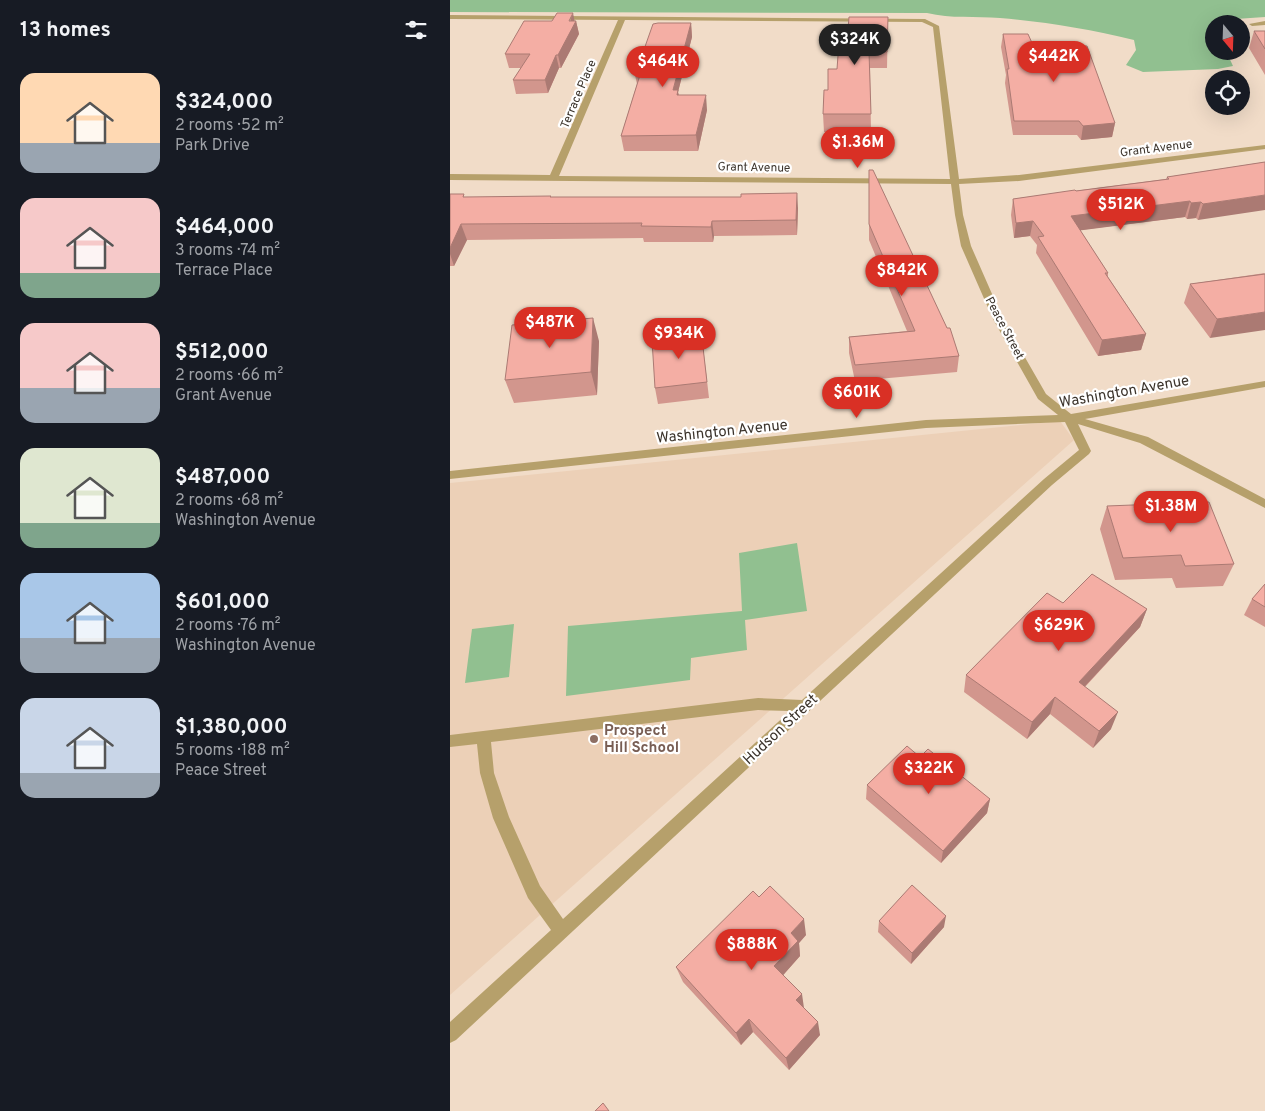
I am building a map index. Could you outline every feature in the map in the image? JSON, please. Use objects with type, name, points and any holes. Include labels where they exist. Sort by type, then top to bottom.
[{"type":"street","points":[[450,17],[622,19]]},
{"type":"street","name":"Peace Street","points":[[622,19],[923,20],[936,26],[959,215],[966,246],[998,320],[1042,396],[1069,418],[1144,440],[1265,504]]},
{"type":"street","name":"Terrace Place","points":[[554,177],[622,19]]},
{"type":"street","points":[[1252,24],[1265,23]]},
{"type":"street","name":"Grant Avenue","points":[[450,177],[955,182],[1019,178],[1265,148]]},
{"type":"street","name":"Washington Avenue","points":[[450,475],[926,424],[1069,418],[1265,384]]},
{"type":"street","name":"Hudson Street","points":[[450,1034],[1041,488],[1085,451],[1069,418]]},
{"type":"street","points":[[450,741],[758,704],[805,706]]},
{"type":"street","points":[[483,736],[487,774],[501,818],[534,892],[562,931]]},
{"type":"shaded area","name":"Prospect Hill School","points":[[1060,421],[1074,440],[450,995],[450,483]]},
{"type":"green space","points":[[450,0],[1265,0],[1265,17],[1250,18],[1250,15],[1205,15],[1205,60],[1230,60],[1233,66],[1218,69],[1143,72],[1126,65],[1136,50],[1134,40],[1084,29],[991,17],[945,16],[927,13],[450,12]]},
{"type":"green space","points":[[797,543],[807,611],[745,620],[747,650],[691,658],[690,680],[566,696],[568,626],[742,611],[739,553]]},
{"type":"green space","points":[[514,624],[509,677],[465,683],[472,629]]},
{"type":"building","points":[[557,13],[573,13],[569,21],[576,21],[558,55],[556,55],[545,80],[513,80],[530,54],[505,54],[524,21],[552,21]]},
{"type":"building","points":[[849,17],[888,17],[887,52],[869,52],[871,114],[823,114],[824,90],[828,90],[828,69],[837,69],[840,29],[848,29]]},
{"type":"building","points":[[691,23],[673,90],[678,90],[677,95],[706,95],[696,135],[621,136],[640,75],[635,75],[653,24]]},
{"type":"building","points":[[1254,31],[1265,31],[1265,49]]},
{"type":"building","points":[[1003,34],[1028,34],[1032,43],[1047,43],[1047,46],[1087,46],[1115,123],[1083,126],[1079,121],[1014,121],[1007,69],[1009,69]]},
{"type":"building","points":[[1265,162],[1265,195],[1203,204],[1201,202],[1191,203],[1190,201],[1071,216],[1108,273],[1105,273],[1146,334],[1102,340],[1038,237],[1044,236],[1033,221],[1016,223],[1013,199],[1169,179],[1167,177]]},
{"type":"building","points":[[869,170],[873,170],[947,328],[950,328],[959,356],[855,365],[849,337],[915,331],[869,224]]},
{"type":"building","points":[[797,193],[796,220],[712,221],[711,227],[641,226],[642,223],[461,224],[450,248],[450,194],[464,194],[463,197],[741,197],[741,194]]},
{"type":"building","points":[[1265,274],[1265,312],[1217,319],[1190,284]]},
{"type":"building","points":[[593,318],[591,372],[505,380],[512,325]]},
{"type":"building","points":[[701,330],[707,382],[655,388],[652,340],[671,337],[671,333]]},
{"type":"building","points":[[1209,502],[1234,564],[1185,566],[1181,555],[1123,558],[1107,506]]},
{"type":"building","points":[[1092,574],[1147,609],[1079,682],[1118,712],[1099,731],[1055,697],[1032,722],[966,675],[1047,593],[1063,603]]},
{"type":"building","points":[[1265,584],[1265,607],[1252,599]]},
{"type":"building","points":[[907,746],[920,757],[928,749],[990,799],[943,851],[867,785]]},
{"type":"building","points":[[912,885],[946,916],[912,953],[879,921]]},
{"type":"building","points":[[770,886],[804,919],[791,933],[798,941],[774,966],[802,994],[796,1000],[818,1022],[786,1058],[749,1019],[736,1033],[676,967],[753,891],[759,897]]},
{"type":"building","points":[[603,1103],[609,1111],[595,1111]]},
{"type":"place","name":"Prospect Hill School","points":[[594,739]]}]
